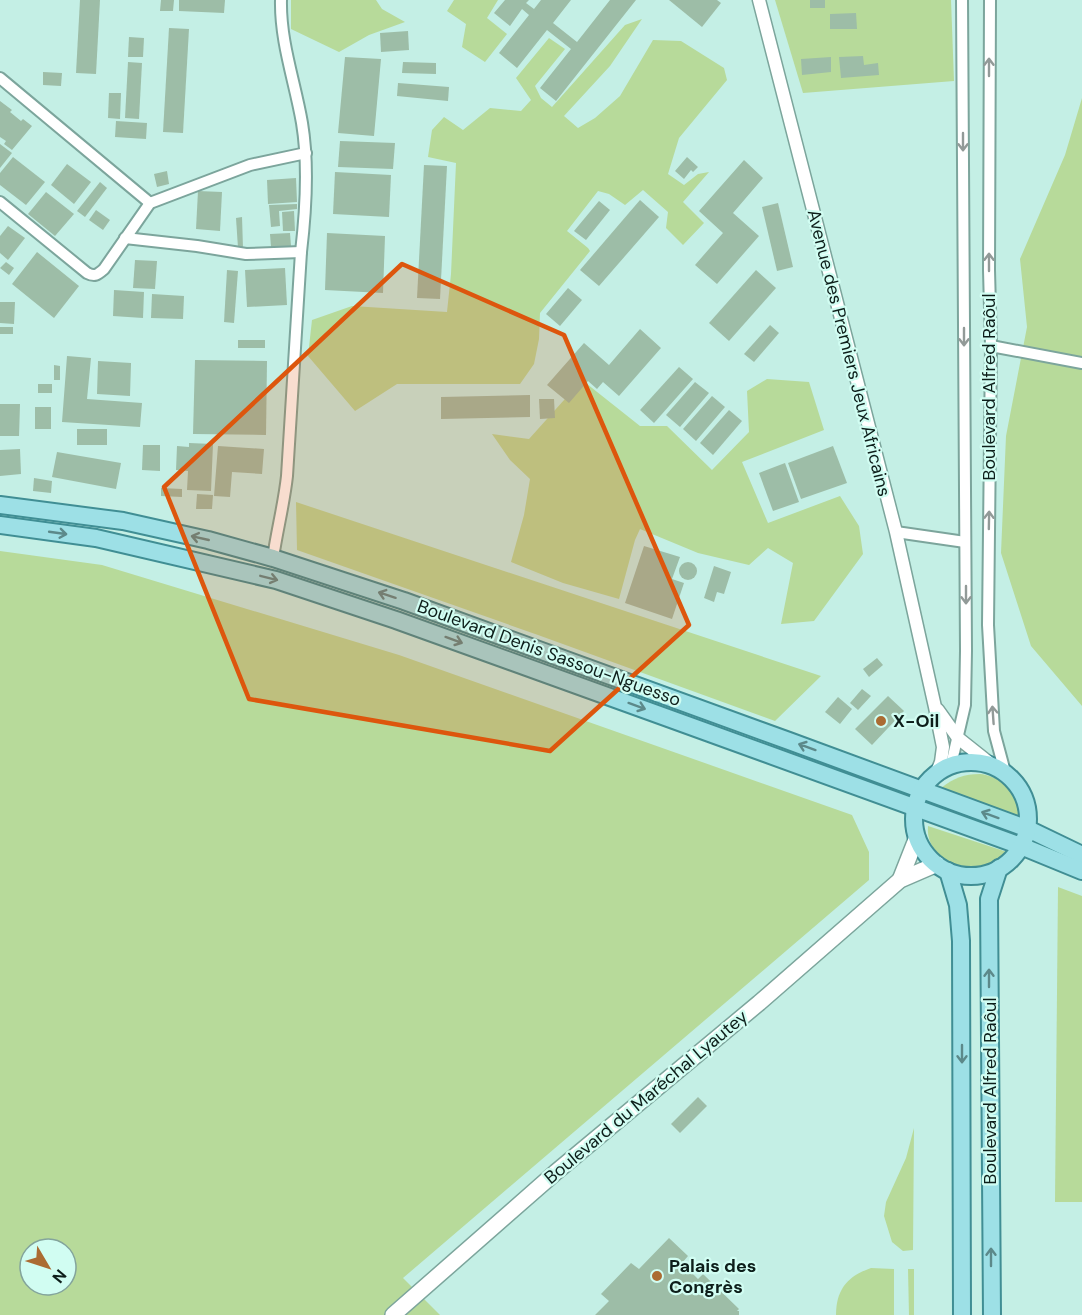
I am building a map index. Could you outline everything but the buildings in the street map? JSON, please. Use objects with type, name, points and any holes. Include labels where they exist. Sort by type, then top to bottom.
[{"type":"main road","name":"Boulevard Denis Sassou-Nguesso","points":[[0,505],[123,521],[208,540],[273,558],[404,601],[922,790],[1028,829],[1082,855]]},
{"type":"main road","name":"Boulevard Denis Sassou-Nguesso","points":[[0,525],[96,538],[276,580],[396,620],[1021,846],[1082,871]]},
{"type":"main road","points":[[917,837],[915,808],[922,790],[936,774],[951,765],[979,762],[998,769],[1016,783],[1024,797],[1028,813],[1028,829],[1021,846],[1012,859],[999,868],[983,874],[965,875],[942,867]]},
{"type":"main road","name":"Boulevard Alfred Raôul","points":[[917,837],[925,852],[942,867],[958,905],[961,941],[962,1315]]},
{"type":"main road","name":"Boulevard du Maréchal Lyautey","points":[[900,880],[917,837]]},
{"type":"main road","name":"Boulevard du Maréchal Lyautey","points":[[393,1315],[538,1188],[759,1003],[900,880],[942,867]]},
{"type":"main road","name":"Boulevard Alfred Raôul","points":[[992,1315],[989,898],[999,868]]},
{"type":"street","points":[[273,558],[287,476],[304,221],[306,153],[282,26],[281,0]]},
{"type":"street","name":"Avenue des Premiers Jeux Africains","points":[[759,0],[896,532],[943,747],[941,762],[936,774]]},
{"type":"street","name":"Boulevard Alfred Raôul","points":[[951,765],[965,705],[966,651],[962,0]]},
{"type":"street","name":"Boulevard Alfred Raôul","points":[[990,0],[991,346],[988,625],[998,769]]},
{"type":"street","points":[[0,78],[150,203]]},
{"type":"street","points":[[0,202],[93,276],[104,270],[150,203],[250,165],[306,153]]},
{"type":"street","points":[[125,237],[246,254],[301,252]]},
{"type":"street","points":[[991,346],[1082,363]]},
{"type":"street","points":[[896,532],[965,542]]},
{"type":"street","name":"Avenue des Premiers Jeux Africains","points":[[935,707],[958,738],[998,769]]},
{"type":"highlighted area","points":[[402,264],[564,335],[689,625],[550,751],[249,699],[164,487]]},
{"type":"green space","points":[[291,0],[376,0],[382,9],[405,22],[369,35],[339,52],[291,29]]},
{"type":"green space","points":[[454,0],[498,0],[487,18],[507,34],[485,62],[462,47],[466,24],[447,11]]},
{"type":"green space","points":[[775,0],[951,0],[954,81],[803,93]]},
{"type":"green space","points":[[642,19],[610,66],[564,116],[578,128],[595,118],[620,96],[653,40],[681,41],[724,68],[727,80],[679,138],[668,174],[684,185],[698,174],[709,172],[683,202],[704,223],[683,245],[666,228],[668,212],[643,190],[625,205],[609,194],[598,191],[567,231],[590,251],[540,313],[539,339],[534,364],[520,384],[397,384],[355,411],[308,356],[312,320],[352,306],[447,312],[456,163],[428,157],[432,130],[444,117],[463,130],[490,108],[521,111],[531,100],[516,78],[549,38],[565,49],[535,86],[541,98],[552,107],[625,25]]},
{"type":"green space","points":[[1082,98],[1082,706],[1031,646],[1001,553],[1006,436],[1027,327],[1020,259],[1065,155]]},
{"type":"green space","points":[[767,379],[809,382],[824,430],[742,462],[768,523],[840,496],[859,526],[863,554],[814,621],[781,624],[793,563],[768,548],[749,565],[698,553],[640,529],[619,599],[563,583],[511,562],[524,515],[530,479],[510,460],[492,434],[529,439],[582,380],[640,426],[667,426],[712,470],[749,432],[747,391]]},
{"type":"green space","points":[[296,502],[821,676],[775,721],[297,550]]},
{"type":"green space","points":[[0,551],[102,565],[399,655],[852,815],[869,852],[869,880],[403,1278],[440,1315],[0,1315]]},
{"type":"green space","points":[[980,774],[997,779],[1012,791],[1019,804],[1020,817],[941,788],[959,777]]},
{"type":"green space","points":[[928,826],[1007,852],[998,862],[986,867],[959,866],[946,860],[936,851],[929,840]]},
{"type":"green space","points":[[1058,887],[1082,896],[1082,1202],[1055,1202]]},
{"type":"green space","points":[[914,1128],[913,1250],[903,1251],[892,1242],[884,1216],[886,1202],[906,1158]]},
{"type":"green space","points":[[871,1268],[894,1269],[894,1315],[836,1315],[838,1298],[845,1285],[856,1275]]},
{"type":"green space","points":[[908,1269],[914,1269],[914,1315],[909,1315]]},
{"type":"place","name":"X-Oil","points":[[881,721]]},
{"type":"place","name":"Palais des Congrès","points":[[657,1276]]}]
